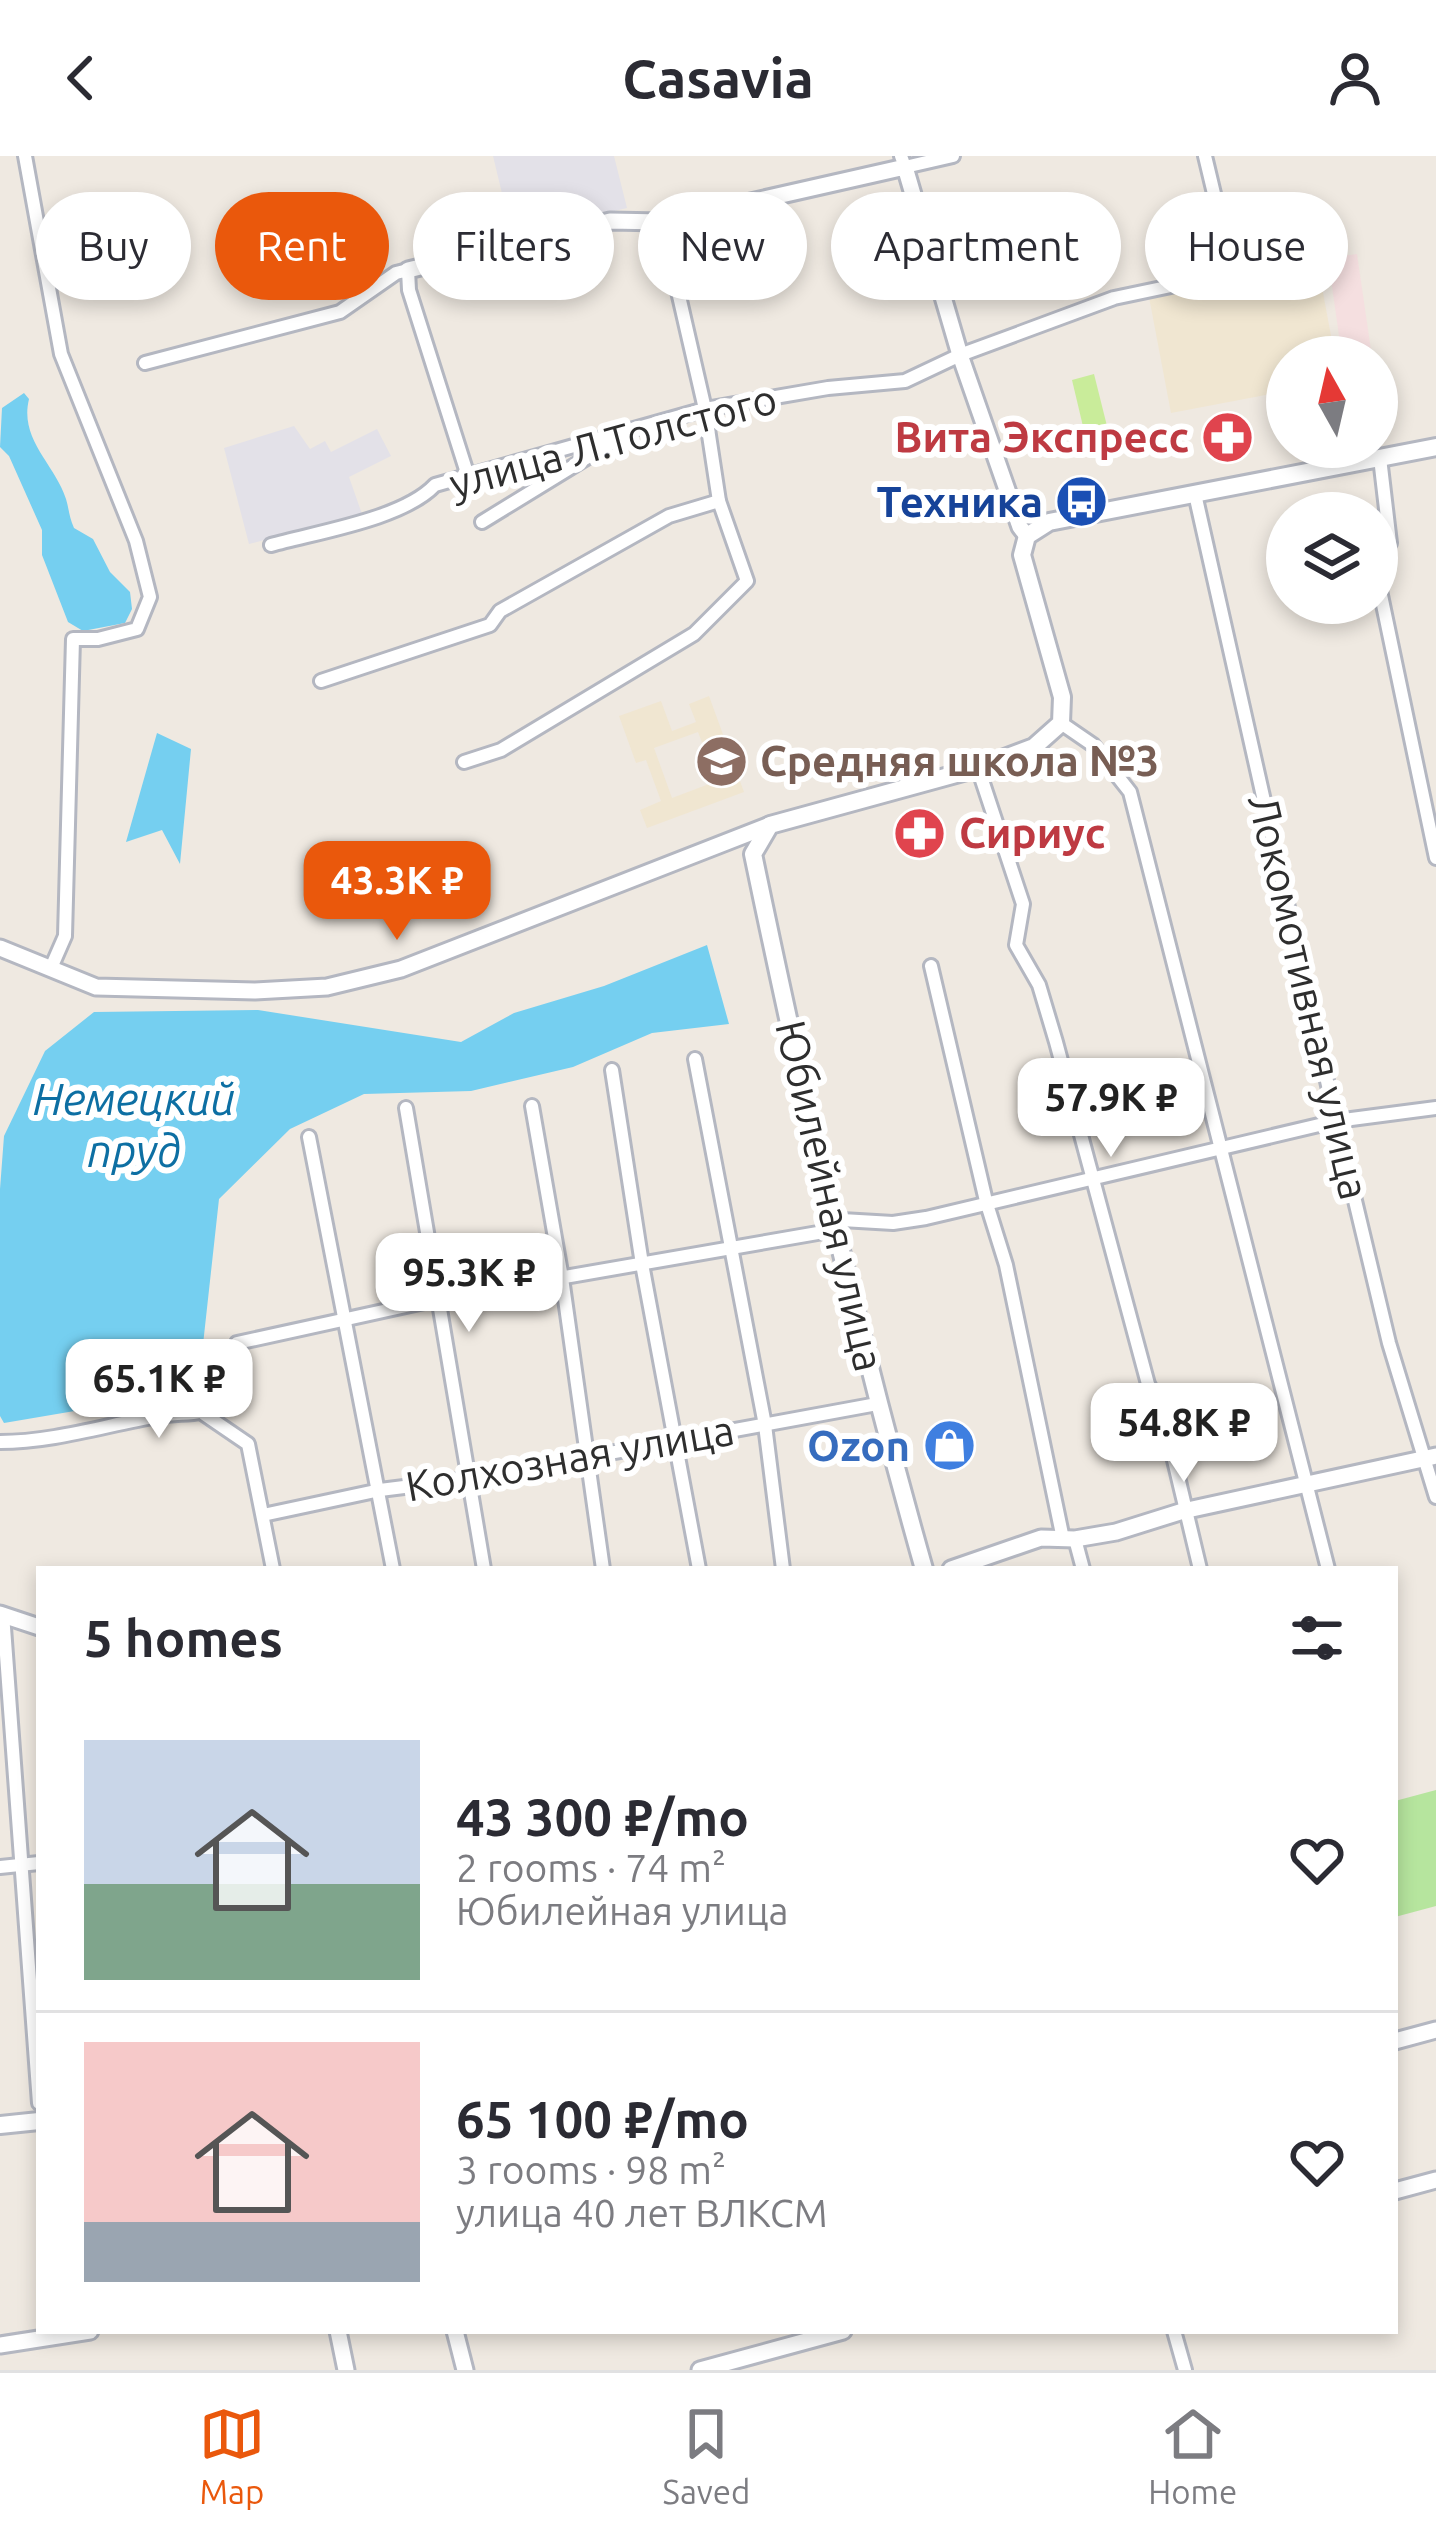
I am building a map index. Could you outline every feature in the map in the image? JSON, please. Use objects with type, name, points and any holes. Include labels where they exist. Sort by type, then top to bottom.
[{"type":"main road","points":[[1398,454],[1436,447]]},
{"type":"main road","points":[[770,825],[979,768],[1034,747],[1061,723],[1062,698],[1022,555],[1027,536],[1049,522],[1329,468]]},
{"type":"main road","name":"Юбилейная улица","points":[[770,825],[753,854],[835,1230],[923,1566]]},
{"type":"main road","points":[[0,2125],[36,2121]]},
{"type":"street","points":[[25,156],[61,354],[136,541],[150,597],[136,629],[98,639],[73,639],[65,936],[51,968]]},
{"type":"street","points":[[782,192],[903,162],[953,156]]},
{"type":"street","name":"улица Л.Толстого","points":[[271,544],[376,515],[422,498],[434,485],[705,409],[828,388],[905,381],[960,355],[1114,298],[1234,272],[1205,156]]},
{"type":"street","points":[[903,162],[960,355],[1027,536]]},
{"type":"street","points":[[145,363],[340,312],[396,273],[610,220],[638,221]]},
{"type":"street","points":[[408,270],[409,290],[468,476]]},
{"type":"street","points":[[464,762],[501,750],[694,634],[747,581],[719,501],[705,409],[680,300]]},
{"type":"street","points":[[482,521],[634,429]]},
{"type":"street","name":"Локомотивная улица","points":[[1195,494],[1389,1342],[1431,1457],[1436,1497]]},
{"type":"street","points":[[321,681],[490,625],[500,611],[669,516],[719,501]]},
{"type":"street","points":[[1387,624],[1436,858]]},
{"type":"street","points":[[1061,723],[1093,746],[1130,792],[1327,1566]]},
{"type":"street","points":[[979,768],[1023,904],[1016,945],[1039,985],[1148,1384],[1162,1410],[1199,1566]]},
{"type":"street","points":[[3,956],[51,968],[96,987],[255,991],[328,987],[401,969],[770,825]]},
{"type":"street","points":[[931,967],[1069,1539],[1082,1566]]},
{"type":"street","points":[[695,1059],[765,1425],[783,1566]]},
{"type":"street","points":[[612,1070],[642,1264],[698,1566]]},
{"type":"street","points":[[532,1106],[603,1566]]},
{"type":"street","points":[[406,1108],[483,1566]]},
{"type":"street","points":[[0,1442],[28,1442],[176,1413],[204,1414],[222,1405],[237,1343],[438,1298],[835,1230],[842,1220],[893,1223],[1336,1120],[1436,1108]]},
{"type":"street","points":[[309,1138],[393,1566]]},
{"type":"street","name":"Колхозная улица","points":[[263,1515],[380,1490],[586,1459],[877,1404]]},
{"type":"street","points":[[204,1414],[248,1444],[272,1566]]},
{"type":"street","points":[[960,1566],[1041,1538],[1116,1532],[1183,1511],[1431,1457]]},
{"type":"street","points":[[36,1626],[1,1614],[36,2065]]},
{"type":"street","points":[[0,1867],[36,1864]]},
{"type":"street","points":[[1398,2040],[1436,2030]]},
{"type":"street","points":[[1398,2190],[1436,2180]]},
{"type":"street","points":[[0,2344],[55,2334]]},
{"type":"street","points":[[339,2334],[346,2370]]},
{"type":"street","points":[[456,2334],[465,2370]]},
{"type":"street","points":[[700,2370],[832,2334]]},
{"type":"street","points":[[1175,2334],[1186,2370]]},
{"type":"shaded area","points":[[493,156],[614,156],[627,208],[614,211],[614,192],[502,192]]},
{"type":"shaded area","points":[[1357,254],[1369,336],[1339,336],[1334,300],[1348,300],[1348,255]]},
{"type":"shaded area","points":[[1150,300],[1324,300],[1331,336],[1266,336],[1266,395],[1171,413]]},
{"type":"shaded area","points":[[294,426],[310,449],[325,441],[331,452],[377,429],[391,456],[349,477],[362,514],[249,544],[224,448]]},
{"type":"shaded area","name":"Средняя школа №3","points":[[709,696],[744,792],[647,828],[640,810],[661,801],[646,760],[636,763],[619,716],[661,701],[672,731],[696,722],[689,704]],"holes":[[[698,732],[717,781],[672,798],[654,748]]]},
{"type":"green space","points":[[1094,374],[1109,434],[1086,439],[1072,380]]},
{"type":"green space","points":[[1436,1790],[1436,1906],[1398,1916],[1398,1800]]},
{"type":"water","points":[[24,393],[29,399],[33,439],[61,486],[74,528],[93,539],[110,572],[130,592],[132,609],[125,623],[83,631],[68,622],[42,555],[42,530],[9,456],[0,447],[2,408]]},
{"type":"water","points":[[157,733],[191,749],[180,864],[162,830],[126,842]]},
{"type":"water","name":"Немецкий пруд","points":[[707,945],[729,1024],[652,1033],[573,1067],[471,1091],[364,1094],[290,1129],[219,1199],[198,1390],[4,1423],[0,1416],[0,1189],[4,1136],[45,1051],[94,1012],[258,1010],[461,1042],[514,1013],[604,986]]},
{"type":"place","name":"Вита Экспресс","points":[[1228,437]]},
{"type":"place","name":"Техника","points":[[1082,502]]},
{"type":"place","name":"Средняя школа №3","points":[[721,761]]},
{"type":"place","name":"Сириус","points":[[920,833]]},
{"type":"place","name":"Ozon","points":[[949,1446]]}]
